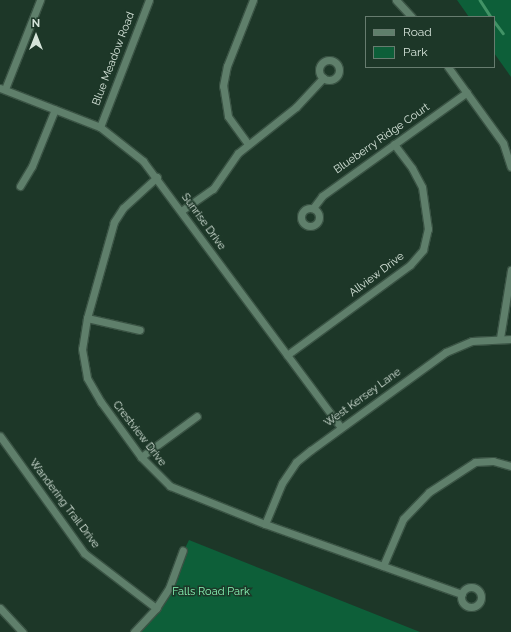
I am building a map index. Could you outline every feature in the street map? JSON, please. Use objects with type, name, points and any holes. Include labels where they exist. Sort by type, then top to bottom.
[{"type":"street","points":[[3,88],[40,0]]},
{"type":"street","name":"Blue Meadow Road","points":[[100,127],[150,0]]},
{"type":"street","points":[[248,144],[228,116],[223,86],[227,66],[253,0]]},
{"type":"street","points":[[396,0],[411,16]]},
{"type":"street","points":[[449,68],[503,143],[511,166]]},
{"type":"street","points":[[181,211],[213,189],[238,153],[296,107],[323,78]]},
{"type":"street","name":"Sunrise Drive","points":[[3,88],[100,127],[133,150],[157,177],[341,428]]},
{"type":"street","name":"Blueberry Ridge Court","points":[[313,208],[322,196],[467,92]]},
{"type":"street","points":[[20,186],[32,166],[55,109]]},
{"type":"street","name":"Allview Drive","points":[[287,355],[410,265],[423,250],[428,229],[423,193],[414,172],[394,144]]},
{"type":"street","name":"Crestview Drive","points":[[157,177],[123,208],[114,222],[88,318],[82,349],[88,378],[101,402],[141,457],[170,486],[265,524],[462,594]]},
{"type":"street","points":[[500,338],[511,270]]},
{"type":"street","points":[[88,318],[140,330]]},
{"type":"street","name":"West Kersey Lane","points":[[265,524],[282,483],[296,462],[341,428],[446,352],[472,341],[500,338],[511,339]]},
{"type":"street","points":[[141,457],[197,416]]},
{"type":"street","name":"Wandering Trail Drive","points":[[0,436],[84,553],[156,608]]},
{"type":"street","points":[[383,566],[403,519],[429,492],[475,462],[493,461],[511,466]]},
{"type":"street","points":[[134,632],[156,608],[169,588],[183,550]]},
{"type":"street","points":[[0,608],[22,632]]},
{"type":"green space","points":[[457,0],[511,0],[511,77],[495,54],[495,16],[468,16]]},
{"type":"green space","name":"Falls Road Park","points":[[189,540],[420,632],[134,632],[156,608]]},
{"type":"waterway","points":[[480,0],[490,16]]},
{"type":"waterway","points":[[495,22],[503,33]]}]
